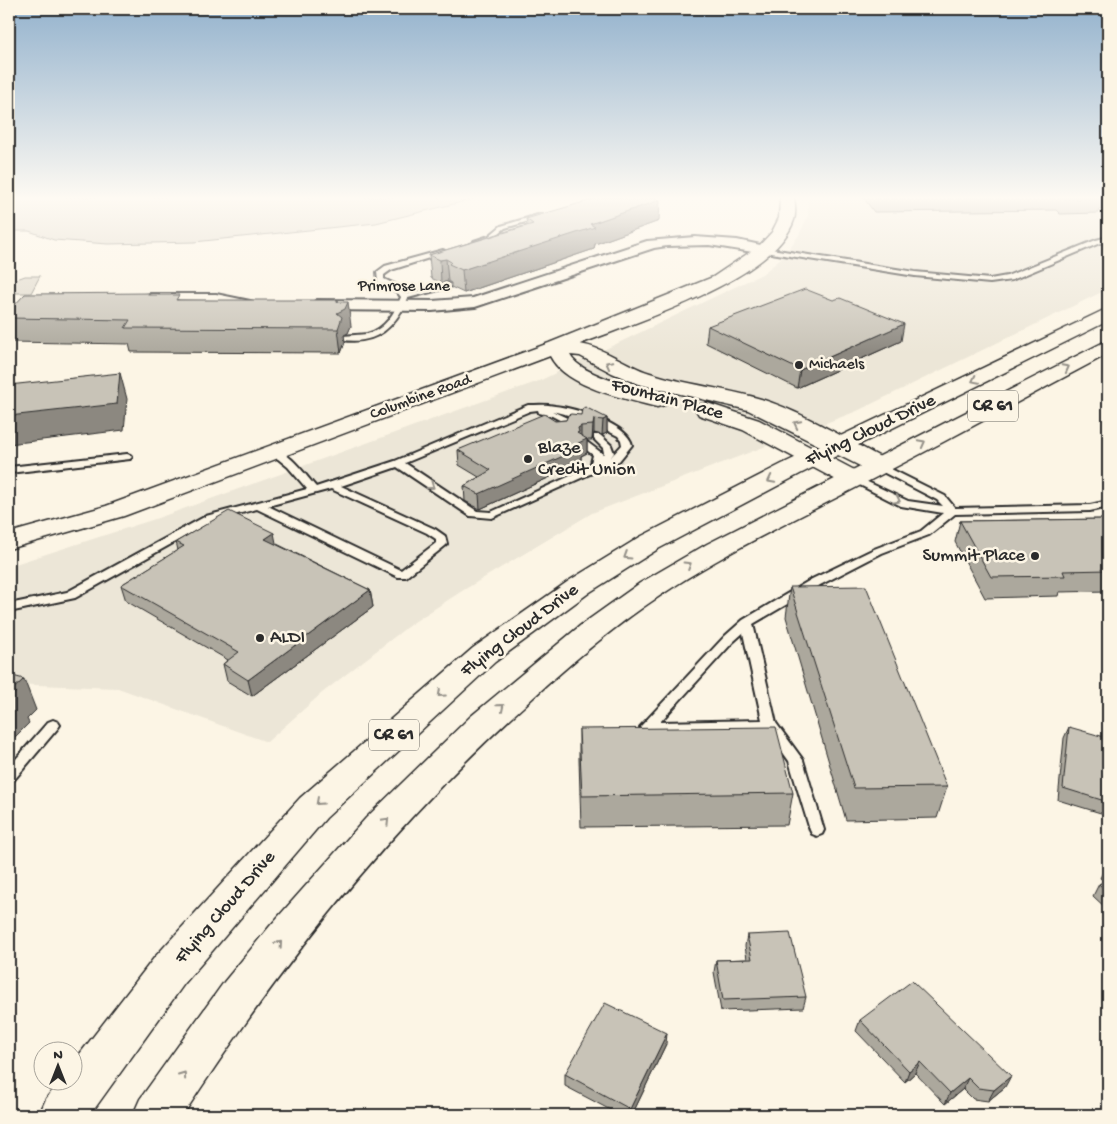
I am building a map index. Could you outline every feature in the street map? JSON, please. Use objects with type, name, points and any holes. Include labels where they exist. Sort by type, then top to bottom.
[{"type":"main road","name":"Columbine Road","points":[[9,541],[115,511],[556,347],[719,281],[765,250]]},
{"type":"main road","name":"Flying Cloud Drive","points":[[156,1115],[262,964],[375,832],[465,739],[551,665],[647,591],[694,561],[757,527],[847,462],[1108,314]]},
{"type":"main road","name":"Flying Cloud Drive","points":[[62,1115],[170,971],[314,808],[484,655],[580,586],[649,543],[847,462],[1108,346]]},
{"type":"main road","name":"Fountain Place","points":[[556,347],[565,364],[614,388],[735,418],[847,462]]},
{"type":"street","name":"Primrose Lane","points":[[299,305],[403,301],[454,305],[481,301],[636,249]]},
{"type":"street","points":[[139,299],[216,299],[261,305]]},
{"type":"lane","points":[[346,338],[368,337],[379,334],[396,319],[403,301],[400,290],[381,280],[380,274],[388,268],[451,249]]},
{"type":"lane","points":[[765,250],[915,274],[990,281],[1009,278],[1078,249]]},
{"type":"lane","points":[[403,301],[446,285]]},
{"type":"lane","points":[[9,608],[71,595],[94,584],[197,524],[258,505],[332,486],[398,463],[513,413],[540,407],[563,408],[591,417],[621,434],[626,439],[627,445],[616,459],[501,512],[482,515],[474,514],[398,463]]},
{"type":"lane","points":[[513,413],[529,410],[548,411],[577,426]]},
{"type":"lane","points":[[513,413],[532,414],[548,422]]},
{"type":"lane","points":[[595,468],[609,453],[605,442],[597,437]]},
{"type":"lane","points":[[584,444],[598,454],[595,468]]},
{"type":"lane","points":[[275,452],[292,465],[314,491]]},
{"type":"lane","points":[[9,470],[127,457]]},
{"type":"lane","points":[[847,462],[905,504],[952,511],[1090,508],[1108,504]]},
{"type":"lane","points":[[847,462],[941,498],[952,511]]},
{"type":"lane","points":[[258,505],[402,575],[440,544],[440,538],[431,531],[332,486]]},
{"type":"lane","points":[[631,736],[647,727],[729,639],[747,623],[816,582],[878,551],[925,533],[952,511]]},
{"type":"lane","points":[[747,623],[770,725],[796,760],[818,830]]},
{"type":"lane","points":[[9,776],[53,725]]},
{"type":"lane","points":[[647,727],[770,725]]},
{"type":"shaded area","points":[[788,249],[1108,249],[1108,289],[857,411],[592,513],[411,624],[322,693],[267,742],[118,688],[9,684],[9,566],[158,518],[539,381],[762,274],[781,259]]},
{"type":"shaded area","points":[[25,276],[40,276],[31,293],[9,293],[9,287],[17,279]]},
{"type":"building","points":[[448,249],[526,249],[462,270],[449,264],[451,262],[446,259],[440,260],[429,255]]},
{"type":"building","name":"Michaels","points":[[805,289],[833,300],[840,298],[904,324],[800,370],[708,326]]},
{"type":"building","points":[[149,293],[148,295],[179,295],[176,300],[338,300],[337,302],[348,302],[345,309],[337,313],[342,317],[338,329],[125,328],[130,320],[9,318],[9,311],[25,294]]},
{"type":"building","points":[[120,373],[117,404],[9,416],[9,385]]},
{"type":"building","points":[[585,407],[607,418],[603,420],[594,419],[593,425],[578,428],[579,432],[577,433],[587,439],[574,445],[581,448],[479,494],[464,486],[491,470],[458,450],[544,414],[555,421],[566,420],[568,415],[571,414],[581,415],[582,409]]},
{"type":"building","name":"ALDI","points":[[229,511],[274,533],[265,539],[370,590],[248,680],[223,664],[239,652],[121,585],[184,546],[176,542]]},
{"type":"building","points":[[1108,519],[1108,570],[1063,571],[1065,576],[991,577],[960,521]]},
{"type":"building","points":[[866,586],[947,787],[854,788],[790,587]]},
{"type":"building","points":[[9,675],[24,679],[11,691],[16,692],[9,699]]},
{"type":"building","points":[[776,727],[793,793],[582,796],[579,729]]},
{"type":"building","points":[[1069,727],[1108,738],[1108,802],[1063,788]]},
{"type":"building","points":[[1108,880],[1108,893],[1099,884]]},
{"type":"building","points":[[790,933],[806,997],[723,1000],[716,960],[752,959],[747,935]]},
{"type":"building","points":[[912,981],[1011,1076],[994,1090],[978,1088],[968,1078],[950,1093],[920,1062],[909,1071],[860,1020]]},
{"type":"building","points":[[605,1003],[667,1033],[630,1109],[565,1074]]},
{"type":"place","name":"Michaels","points":[[799,365]]},
{"type":"place","name":"Blaze Credit Union","points":[[528,459]]},
{"type":"place","name":"Summit Place","points":[[1035,556]]},
{"type":"place","name":"ALDI","points":[[260,638]]}]
